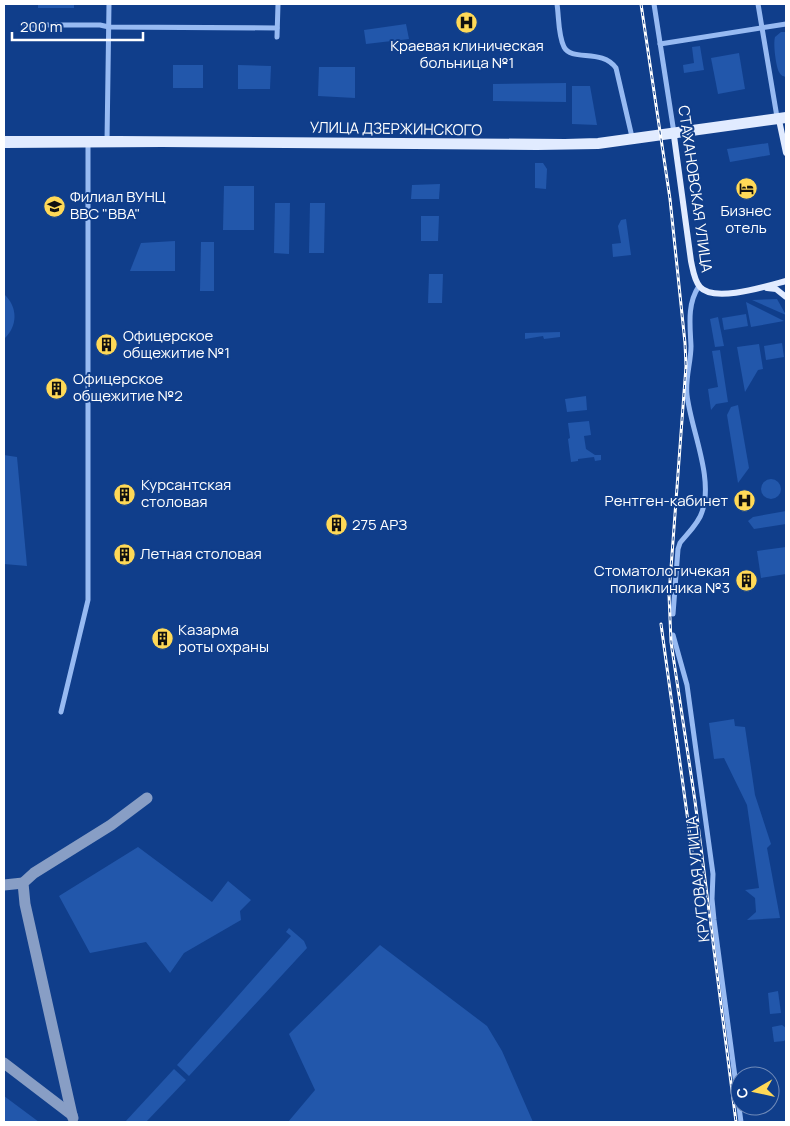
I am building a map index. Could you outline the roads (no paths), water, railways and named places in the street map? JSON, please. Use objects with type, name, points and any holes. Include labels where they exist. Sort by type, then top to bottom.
[{"type":"main road","name":"УЛИЦА ДЗЕРЖИНСКОГО","points":[[107,141],[537,148],[598,146],[781,119],[786,115]]},
{"type":"main road","points":[[781,119],[786,153]]},
{"type":"main road","name":"УЛИЦА ДЗЕРЖИНСКОГО","points":[[4,145],[107,141],[565,142],[674,134]]},
{"type":"main road","name":"СТАХАНОВСКАЯ УЛИЦА","points":[[674,134],[691,262],[699,286],[706,292],[716,294],[755,289],[786,281]]},
{"type":"main road","name":"УЛИЦА ДЗЕРЖИНСКОГО","points":[[4,140],[88,142]]},
{"type":"main road","points":[[786,286],[786,296]]},
{"type":"main road","points":[[755,289],[776,289],[786,296]]},
{"type":"street","points":[[107,141],[109,4]]},
{"type":"street","points":[[277,37],[278,4]]},
{"type":"street","points":[[557,4],[562,41],[566,50],[574,54],[609,60],[616,68],[632,137]]},
{"type":"street","name":"СТАХАНОВСКАЯ УЛИЦА","points":[[654,4],[674,134]]},
{"type":"street","points":[[758,4],[781,119]]},
{"type":"street","points":[[660,44],[786,24]]},
{"type":"street","points":[[23,25],[277,28]]},
{"type":"street","points":[[61,712],[88,600],[88,142]]},
{"type":"street","points":[[673,614],[678,548],[702,514],[705,502],[700,448],[692,427],[686,393],[691,354],[690,306],[699,286]]},
{"type":"street","name":"КРУГОВАЯ УЛИЦА","points":[[673,635],[687,684],[714,874],[712,899],[714,920],[740,1122]]},
{"type":"railway","points":[[641,4],[670,199],[685,343],[686,366],[669,595],[671,642],[695,801],[736,1122]]},
{"type":"railway","points":[[661,624],[693,858]]},
{"type":"place","name":"Краевая клиническая больница №1","points":[[467,23]]},
{"type":"place","name":"Бизнес отель","points":[[746,188]]},
{"type":"place","name":"Филиал ВУНЦ ВВС \"ВВА\"","points":[[54,206]]},
{"type":"place","name":"Офицерское общежитие №1","points":[[107,345]]},
{"type":"place","name":"Офицерское общежитие №2","points":[[57,388]]},
{"type":"place","name":"Курсантская столовая","points":[[125,494]]},
{"type":"place","name":"Рентген-кабинет","points":[[744,501]]},
{"type":"place","name":"275 АРЗ","points":[[336,525]]},
{"type":"place","name":"Летная столовая","points":[[124,554]]},
{"type":"place","name":"Стоматологичекая поликлиника №3","points":[[746,580]]},
{"type":"place","name":"Казарма роты охраны","points":[[162,639]]}]
